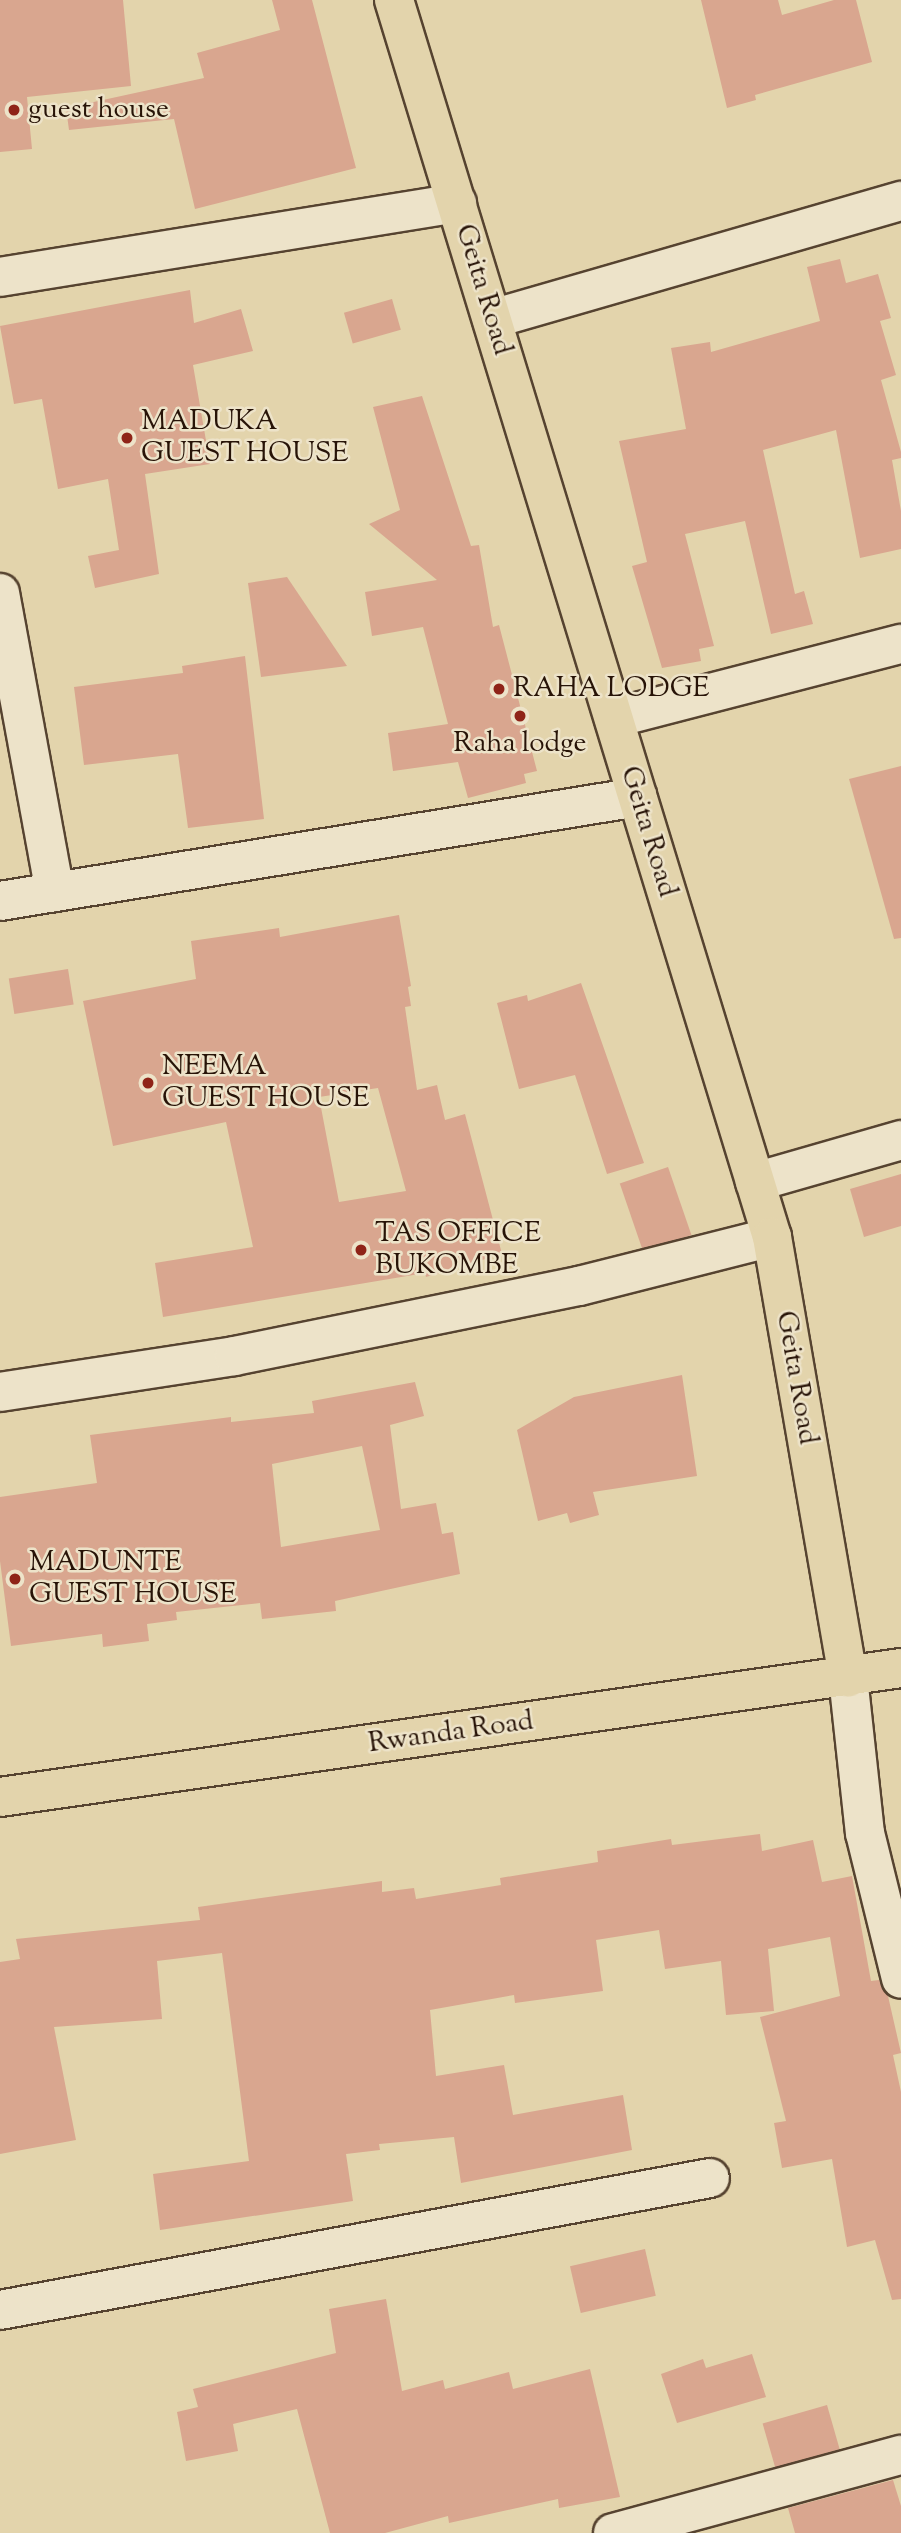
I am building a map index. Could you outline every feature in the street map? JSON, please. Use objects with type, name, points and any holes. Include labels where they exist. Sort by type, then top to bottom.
[{"type":"main road","name":"Geita Road","points":[[394,0],[772,1237],[848,1677]]},
{"type":"main road","name":"Rwanda Road","points":[[0,1797],[901,1668]]},
{"type":"street","points":[[492,319],[901,201]]},
{"type":"street","points":[[0,277],[457,204]]},
{"type":"street","points":[[0,593],[55,892]]},
{"type":"street","points":[[614,718],[901,644]]},
{"type":"street","points":[[0,901],[638,797]]},
{"type":"street","points":[[755,1182],[901,1140]]},
{"type":"street","points":[[0,1392],[261,1351],[579,1286],[772,1237]]},
{"type":"street","points":[[848,1677],[865,1833],[901,1979]]},
{"type":"street","points":[[0,2310],[710,2178]]},
{"type":"street","points":[[613,2533],[901,2455]]},
{"type":"building","points":[[0,0],[123,0],[131,86],[27,97],[32,149],[0,152]]},
{"type":"building","points":[[272,0],[312,0],[356,168],[195,209],[174,119],[69,130],[66,108],[204,78],[197,53],[280,30]]},
{"type":"building","points":[[701,0],[778,0],[782,15],[834,0],[856,0],[872,62],[755,95],[756,100],[727,108]]},
{"type":"building","points":[[840,259],[846,283],[878,274],[891,318],[880,321],[896,375],[881,380],[901,452],[901,458],[892,460],[901,511],[901,549],[860,558],[836,430],[763,450],[795,594],[804,591],[813,624],[771,634],[745,521],[685,534],[714,646],[699,649],[701,661],[662,668],[632,566],[647,562],[619,441],[686,429],[671,348],[710,342],[711,352],[820,321],[807,267]]},
{"type":"building","points":[[190,290],[194,323],[241,309],[253,351],[193,365],[210,464],[145,474],[159,574],[95,588],[88,556],[119,550],[108,479],[58,489],[42,399],[14,404],[0,326]]},
{"type":"building","points":[[392,299],[401,330],[353,344],[344,313]]},
{"type":"building","points":[[422,396],[471,546],[479,545],[493,627],[499,625],[537,771],[524,774],[526,783],[468,798],[458,762],[393,771],[388,733],[448,724],[423,627],[372,636],[365,592],[437,580],[369,524],[400,510],[373,407]]},
{"type":"building","points":[[287,577],[347,666],[261,677],[248,583]]},
{"type":"building","points":[[245,656],[264,819],[188,828],[178,754],[84,765],[74,687],[183,673],[182,666]]},
{"type":"building","points":[[901,766],[901,938],[894,939],[849,779]]},
{"type":"building","points":[[399,915],[411,986],[408,987],[411,1006],[405,1007],[417,1090],[437,1085],[445,1120],[465,1114],[502,1254],[426,1277],[425,1273],[163,1317],[155,1263],[253,1247],[226,1122],[113,1146],[83,1001],[196,979],[191,941],[279,928],[280,937]],"holes":[[[378,1088],[406,1191],[339,1202],[319,1097]]]},
{"type":"building","points":[[68,969],[74,1005],[14,1014],[9,978]]},
{"type":"building","points":[[581,983],[644,1163],[607,1174],[575,1075],[519,1089],[497,1003],[527,995],[528,1001]]},
{"type":"building","points":[[668,1167],[691,1235],[643,1252],[620,1184]]},
{"type":"building","points":[[901,1174],[901,1226],[864,1237],[850,1189]]},
{"type":"building","points":[[682,1375],[697,1476],[593,1492],[599,1515],[570,1523],[567,1513],[538,1521],[517,1430],[574,1397]]},
{"type":"building","points":[[415,1382],[424,1416],[390,1425],[401,1509],[436,1503],[442,1534],[453,1532],[460,1574],[335,1601],[336,1611],[262,1619],[260,1603],[176,1612],[177,1620],[147,1624],[149,1641],[103,1647],[102,1634],[11,1646],[0,1561],[0,1497],[97,1483],[90,1435],[231,1417],[231,1422],[314,1413],[312,1401]],"holes":[[[362,1446],[380,1530],[281,1547],[272,1464]]]},
{"type":"building","points":[[760,1834],[762,1851],[813,1840],[822,1882],[852,1876],[871,1981],[879,1980],[888,1996],[901,2053],[893,2055],[901,2092],[901,2299],[892,2300],[875,2240],[847,2247],[832,2159],[782,2168],[774,2123],[786,2121],[760,2017],[840,1996],[830,1937],[768,1949],[774,2011],[726,2015],[721,1961],[665,1969],[659,1930],[596,1940],[603,1991],[515,2003],[514,1995],[430,2010],[436,2076],[504,2065],[513,2115],[623,2095],[632,2150],[461,2183],[454,2137],[379,2144],[380,2150],[346,2154],[353,2201],[160,2230],[153,2174],[249,2161],[222,1953],[157,1961],[162,2019],[54,2027],[76,2140],[0,2154],[0,1962],[20,1959],[16,1939],[200,1920],[198,1907],[382,1881],[382,1892],[414,1888],[416,1899],[501,1885],[500,1878],[598,1862],[597,1851],[671,1839],[672,1845]]},
{"type":"building","points":[[645,2249],[656,2296],[581,2313],[570,2266]]},
{"type":"building","points":[[386,2299],[402,2391],[443,2380],[445,2389],[509,2372],[513,2389],[590,2369],[620,2497],[559,2508],[558,2499],[449,2523],[448,2516],[385,2533],[330,2533],[297,2409],[233,2424],[238,2451],[186,2461],[177,2412],[198,2407],[193,2389],[336,2353],[329,2309]]},
{"type":"building","points":[[752,2354],[766,2397],[677,2423],[661,2374],[703,2359],[706,2368]]},
{"type":"building","points":[[827,2405],[840,2449],[775,2468],[763,2423]]},
{"type":"building","points":[[893,2480],[901,2506],[901,2533],[795,2533],[788,2508]]},
{"type":"place","name":"guest house","points":[[14,110]]},
{"type":"place","name":"MADUKA GUEST HOUSE","points":[[127,438]]},
{"type":"place","name":"RAHA LODGE","points":[[499,689]]},
{"type":"place","name":"Raha lodge","points":[[520,716]]},
{"type":"place","name":"NEEMA GUEST HOUSE","points":[[148,1083]]},
{"type":"place","name":"TAS OFFICE BUKOMBE","points":[[361,1250]]},
{"type":"place","name":"MADUNTE GUEST HOUSE","points":[[15,1579]]}]
